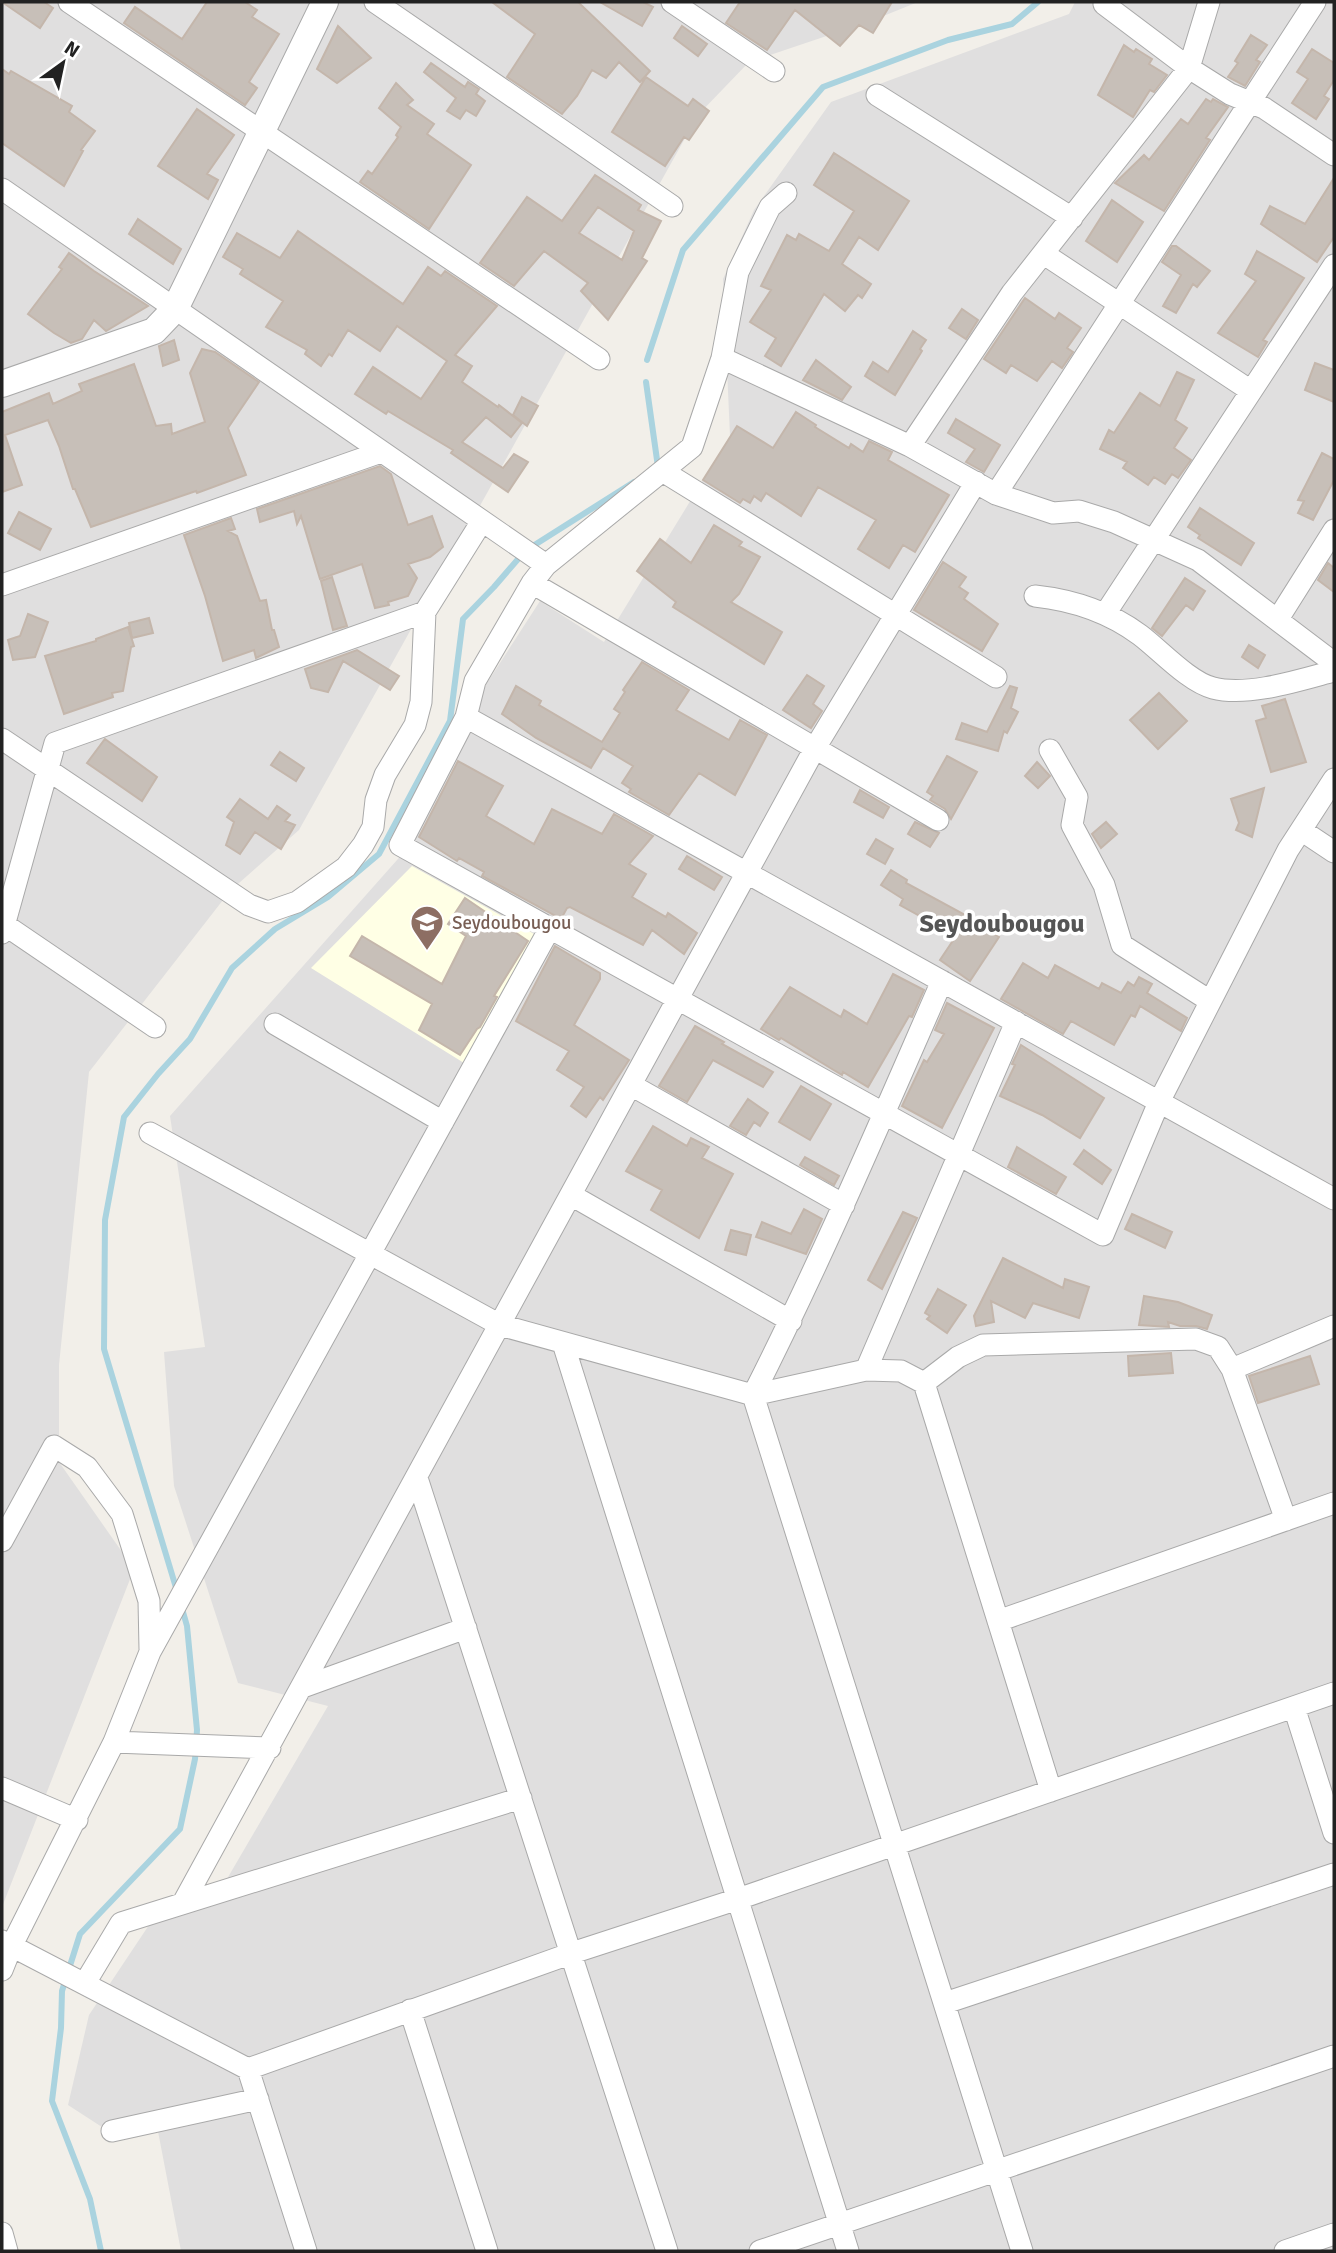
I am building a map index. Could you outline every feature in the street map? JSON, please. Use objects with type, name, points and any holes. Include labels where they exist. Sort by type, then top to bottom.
[{"type":"street","points":[[69,2],[599,359]]},
{"type":"street","points":[[2,384],[154,331],[175,309],[325,2]]},
{"type":"street","points":[[375,2],[672,206]]},
{"type":"street","points":[[672,2],[774,71]]},
{"type":"street","points":[[910,446],[1012,293],[1189,68],[1209,2]]},
{"type":"street","points":[[996,494],[1315,2]]},
{"type":"street","points":[[1104,4],[1189,68],[1230,94],[1264,108],[1334,155]]},
{"type":"street","points":[[877,96],[1072,218]]},
{"type":"street","points":[[2,189],[546,565]]},
{"type":"street","points":[[786,193],[770,206],[744,256],[735,281],[722,358],[692,447],[546,565],[532,583],[475,681],[466,717],[400,845],[1103,1235],[1159,1102],[1210,1001],[1288,850],[1334,779]]},
{"type":"street","points":[[1044,254],[1251,391]]},
{"type":"street","points":[[1105,614],[1334,265]]},
{"type":"street","points":[[722,358],[910,446],[996,494],[1053,513],[1079,511],[1114,522],[1198,560],[1334,663]]},
{"type":"street","points":[[2,585],[381,452]]},
{"type":"street","points":[[664,471],[996,677]]},
{"type":"street","points":[[183,1903],[815,748],[976,482]]},
{"type":"street","points":[[2,739],[249,905],[268,912],[297,902],[346,867],[373,827],[376,800],[385,775],[415,725],[421,702],[425,611],[482,521]]},
{"type":"street","points":[[1278,619],[1334,530]]},
{"type":"street","points":[[532,583],[937,820]]},
{"type":"street","points":[[1035,596],[1061,599],[1105,614],[1138,634],[1181,670],[1211,688],[1237,691],[1334,671]]},
{"type":"street","points":[[155,1027],[3,927],[55,743],[425,611]]},
{"type":"street","points":[[466,717],[1334,1199]]},
{"type":"street","points":[[1050,750],[1077,797],[1072,825],[1104,886],[1122,946],[1210,1001]]},
{"type":"street","points":[[1301,830],[1334,852]]},
{"type":"street","points":[[2,1970],[7,1943],[77,1820],[114,1742],[150,1652],[550,928]]},
{"type":"street","points":[[942,981],[844,1205],[753,1395],[1022,2251]]},
{"type":"street","points":[[866,1370],[1016,1022]]},
{"type":"street","points":[[275,1024],[443,1122]]},
{"type":"street","points":[[631,1085],[844,1205]]},
{"type":"street","points":[[150,1132],[500,1325],[753,1395],[866,1370],[901,1371],[925,1383],[1051,1791]]},
{"type":"street","points":[[571,1195],[790,1321]]},
{"type":"street","points":[[1232,1369],[1334,1326]]},
{"type":"street","points":[[925,1383],[958,1357],[983,1345],[1196,1339],[1218,1347],[1232,1369],[1286,1520]]},
{"type":"street","points":[[563,1343],[848,2251]]},
{"type":"street","points":[[2,1541],[54,1446],[88,1467],[122,1514],[149,1601],[150,1652]]},
{"type":"street","points":[[417,1478],[667,2251]]},
{"type":"street","points":[[998,1621],[1334,1503]]},
{"type":"street","points":[[303,1687],[466,1628]]},
{"type":"street","points":[[248,2069],[572,1953],[738,1899],[1334,1693]]},
{"type":"street","points":[[1294,1707],[1334,1833]]},
{"type":"street","points":[[114,1742],[270,1748]]},
{"type":"street","points":[[2,1788],[77,1820]]},
{"type":"street","points":[[85,1983],[121,1923],[521,1798]]},
{"type":"street","points":[[945,2003],[1334,1874]]},
{"type":"street","points":[[7,1943],[248,2069],[306,2251]]},
{"type":"street","points":[[410,2010],[487,2251]]},
{"type":"street","points":[[760,2251],[1334,2056]]},
{"type":"street","points":[[112,2131],[258,2099]]},
{"type":"street","points":[[2,2233],[7,2251]]},
{"type":"street","points":[[1285,2251],[1334,2234]]},
{"type":"shaded area","points":[[2,2],[918,2],[871,21],[749,62],[698,115],[299,830],[230,891],[89,1072],[59,1365],[59,1462],[134,1569],[2,1907]]},
{"type":"shaded area","points":[[1075,2],[1334,2],[1334,2251],[181,2251],[156,2121],[105,2129],[68,2105],[89,2015],[153,1919],[224,1884],[328,1706],[238,1683],[174,1486],[164,1352],[205,1347],[170,1116],[413,842],[487,683],[540,601],[604,642],[730,436],[723,279],[754,210],[831,102],[1069,14]]},
{"type":"shaded area","name":"Seydoubougou","points":[[412,866],[536,935],[464,1063],[311,968]]},
{"type":"building","points":[[2,2],[44,2],[53,8],[40,28]]},
{"type":"building","points":[[207,2],[245,2],[257,10],[252,17],[279,34],[249,82],[257,88],[245,105],[124,23],[135,7],[182,39]]},
{"type":"building","points":[[492,2],[578,2],[650,71],[640,82],[619,62],[606,78],[592,70],[577,96],[562,114],[507,77],[535,34]]},
{"type":"building","points":[[600,2],[643,2],[653,7],[642,26]]},
{"type":"building","points":[[740,2],[892,2],[873,33],[859,25],[840,46],[795,10],[767,50],[726,23]]},
{"type":"building","points":[[338,26],[371,58],[337,83],[317,69]]},
{"type":"building","points":[[682,26],[707,44],[698,56],[674,38]]},
{"type":"building","points":[[1251,35],[1267,45],[1256,60],[1260,62],[1245,86],[1228,77]]},
{"type":"building","points":[[1124,45],[1152,59],[1149,64],[1167,75],[1154,92],[1150,90],[1133,117],[1098,95]]},
{"type":"building","points":[[1312,49],[1334,63],[1334,80],[1324,96],[1329,99],[1316,119],[1292,103],[1308,79],[1297,72]]},
{"type":"building","points":[[431,63],[465,87],[468,82],[479,89],[476,94],[485,101],[476,116],[466,110],[460,119],[447,111],[456,98],[424,72]]},
{"type":"building","points":[[2,69],[9,74],[11,71],[72,106],[69,112],[95,131],[81,150],[83,151],[64,186],[2,143]]},
{"type":"building","points":[[646,77],[688,106],[693,99],[709,111],[689,140],[684,137],[665,166],[612,132]]},
{"type":"building","points":[[396,83],[413,100],[407,105],[434,124],[427,134],[471,165],[429,229],[360,182],[368,171],[372,174],[398,137],[396,135],[401,127],[379,108]]},
{"type":"building","points":[[1206,99],[1211,102],[1213,99],[1228,107],[1206,138],[1210,140],[1164,211],[1115,183],[1144,155],[1149,160],[1181,119],[1188,124]]},
{"type":"building","points":[[197,109],[234,135],[207,174],[218,180],[208,199],[158,166]]},
{"type":"building","points":[[834,153],[909,201],[878,250],[859,237],[842,264],[871,284],[862,298],[858,295],[845,311],[824,294],[781,366],[765,356],[776,338],[750,322],[771,290],[761,286],[787,235],[796,240],[799,234],[829,251],[854,211],[814,185]]},
{"type":"building","points":[[595,175],[641,205],[638,210],[661,221],[642,258],[647,261],[608,320],[581,291],[588,283],[544,251],[514,286],[480,263],[527,197],[562,221]],"holes":[[[598,207],[634,231],[622,260],[579,233]]]},
{"type":"building","points":[[1334,178],[1334,237],[1317,262],[1261,224],[1270,206],[1305,224]]},
{"type":"building","points":[[1112,200],[1143,222],[1117,262],[1086,241]]},
{"type":"building","points":[[138,219],[181,249],[173,264],[129,234]]},
{"type":"building","points":[[298,231],[403,304],[428,267],[441,276],[445,271],[497,306],[455,355],[472,366],[462,382],[522,423],[511,437],[486,417],[462,442],[503,468],[514,454],[528,462],[508,492],[451,453],[453,450],[355,394],[373,367],[421,399],[447,361],[397,326],[380,351],[348,330],[332,356],[329,354],[321,366],[305,354],[307,350],[266,327],[283,301],[240,274],[243,269],[223,257],[237,233],[280,258]]},
{"type":"building","points":[[1172,246],[1176,246],[1210,271],[1197,287],[1193,284],[1176,313],[1163,306],[1181,275],[1162,262]]},
{"type":"building","points":[[1257,251],[1304,278],[1263,340],[1267,342],[1258,357],[1218,333],[1256,281],[1245,274]]},
{"type":"building","points":[[69,253],[148,306],[106,331],[94,320],[82,339],[71,343],[54,333],[28,314],[62,269],[59,267]]},
{"type":"building","points":[[1025,298],[1055,319],[1059,313],[1081,328],[1067,348],[1073,352],[1062,368],[1052,361],[1037,381],[1011,365],[1006,373],[984,359]]},
{"type":"building","points":[[962,309],[978,320],[966,339],[949,328]]},
{"type":"building","points":[[913,331],[926,340],[895,395],[865,376],[873,362],[888,372]]},
{"type":"building","points":[[174,340],[179,360],[163,366],[159,346]]},
{"type":"building","points":[[202,349],[215,352],[259,382],[228,428],[246,475],[91,527],[73,489],[48,420],[5,435],[22,485],[2,492],[2,412],[49,393],[53,404],[82,391],[79,384],[134,364],[156,426],[171,424],[172,434],[205,422],[190,373]]},
{"type":"building","points":[[816,360],[851,387],[842,400],[803,380]]},
{"type":"building","points":[[1315,363],[1334,370],[1334,402],[1305,390]]},
{"type":"building","points":[[1177,372],[1194,380],[1175,420],[1187,428],[1174,448],[1191,460],[1178,478],[1172,474],[1165,484],[1154,477],[1148,485],[1123,468],[1127,462],[1100,449],[1109,430],[1114,433],[1140,393],[1160,406]]},
{"type":"building","points":[[522,397],[538,406],[527,426],[513,415]]},
{"type":"building","points":[[796,412],[849,448],[851,444],[863,452],[869,441],[892,452],[888,460],[949,495],[915,552],[903,545],[889,568],[858,549],[876,520],[818,487],[801,516],[766,493],[761,501],[754,496],[750,503],[743,499],[740,503],[703,480],[737,426],[773,448]]},
{"type":"building","points":[[956,419],[1000,445],[984,472],[966,462],[975,449],[948,433]]},
{"type":"building","points":[[1322,453],[1334,459],[1334,480],[1313,520],[1298,513],[1304,501],[1298,500]]},
{"type":"building","points":[[380,466],[391,474],[408,525],[432,516],[443,547],[430,557],[408,564],[417,578],[408,596],[375,608],[362,564],[320,579],[301,516],[297,524],[294,511],[260,522],[257,509]]},
{"type":"building","points":[[1200,508],[1254,543],[1241,565],[1198,538],[1200,535],[1188,527]]},
{"type":"building","points":[[19,512],[51,529],[40,550],[8,533]]},
{"type":"building","points":[[231,518],[235,529],[228,531],[237,536],[260,601],[266,600],[272,630],[279,647],[256,658],[254,650],[223,661],[184,535]]},
{"type":"building","points":[[714,525],[742,542],[739,546],[760,557],[739,594],[731,602],[782,632],[764,664],[673,607],[676,602],[637,571],[660,539],[691,563]]},
{"type":"building","points":[[943,562],[966,577],[959,587],[968,593],[964,599],[998,624],[982,651],[914,610]]},
{"type":"building","points":[[1328,563],[1334,568],[1334,592],[1318,580]]},
{"type":"building","points":[[332,577],[347,626],[333,630],[321,581]]},
{"type":"building","points":[[1185,578],[1205,591],[1193,610],[1186,605],[1162,636],[1152,628]]},
{"type":"building","points":[[28,614],[48,622],[35,657],[13,660],[8,640],[20,636]]},
{"type":"building","points":[[149,618],[153,633],[132,638],[129,623]]},
{"type":"building","points":[[128,627],[134,646],[131,647],[123,691],[112,693],[113,697],[64,714],[45,656],[96,641]]},
{"type":"building","points":[[1249,645],[1265,655],[1258,668],[1242,657]]},
{"type":"building","points":[[357,650],[399,676],[390,690],[343,661],[328,692],[311,688],[305,669]]},
{"type":"building","points":[[642,662],[689,690],[676,710],[729,740],[740,720],[767,735],[735,795],[699,773],[669,815],[629,792],[631,789],[622,783],[633,766],[603,748],[591,768],[536,738],[502,714],[516,686],[541,701],[539,705],[602,742],[620,713],[614,709],[625,692],[623,690]]},
{"type":"building","points":[[807,675],[824,686],[813,704],[822,711],[811,728],[783,710]]},
{"type":"building","points":[[1010,686],[1017,688],[1011,708],[1018,712],[1007,733],[1004,731],[998,751],[956,739],[962,723],[987,732]]},
{"type":"building","points":[[1159,693],[1187,721],[1158,749],[1130,720]]},
{"type":"building","points":[[1285,699],[1306,762],[1271,772],[1256,721],[1266,718],[1262,706]]},
{"type":"building","points":[[105,739],[157,777],[142,801],[87,763]]},
{"type":"building","points":[[280,752],[304,768],[296,781],[271,765]]},
{"type":"building","points":[[947,756],[977,772],[951,819],[945,809],[930,800],[933,796],[927,792]]},
{"type":"building","points":[[458,761],[503,786],[486,816],[534,844],[552,809],[602,834],[614,814],[653,836],[629,864],[646,874],[632,897],[666,917],[668,913],[697,933],[684,954],[652,930],[643,945],[570,907],[561,919],[482,876],[484,872],[459,858],[457,861],[419,837]]},
{"type":"building","points":[[1037,762],[1050,776],[1038,788],[1025,776]]},
{"type":"building","points":[[1264,788],[1252,837],[1236,830],[1239,823],[1231,799]]},
{"type":"building","points":[[860,790],[889,807],[883,818],[854,802]]},
{"type":"building","points":[[240,799],[268,819],[277,806],[290,815],[285,821],[295,825],[281,849],[255,832],[240,854],[226,845],[234,822],[227,817]]},
{"type":"building","points":[[915,822],[939,833],[930,847],[908,834]]},
{"type":"building","points":[[1106,822],[1117,834],[1101,848],[1092,834]]},
{"type":"building","points":[[876,839],[893,849],[885,864],[867,854]]},
{"type":"building","points":[[687,856],[722,877],[714,890],[679,869]]},
{"type":"building","points":[[891,870],[907,880],[906,883],[969,917],[999,937],[970,981],[940,960],[956,936],[900,905],[903,899],[881,885]]},
{"type":"building","points":[[465,898],[528,941],[494,996],[497,997],[480,1027],[460,1055],[419,1030],[432,1004],[350,956],[362,936],[442,984],[466,936],[448,924]]},
{"type":"building","points":[[555,946],[600,973],[600,979],[574,1025],[629,1060],[603,1100],[600,1097],[586,1117],[571,1106],[584,1087],[557,1070],[569,1051],[516,1021]]},
{"type":"building","points":[[1023,963],[1048,978],[1055,965],[1099,989],[1102,983],[1121,993],[1128,982],[1134,986],[1139,977],[1152,984],[1147,993],[1187,1018],[1181,1031],[1140,1006],[1135,1017],[1131,1015],[1114,1045],[1071,1021],[1063,1034],[1001,999]]},
{"type":"building","points":[[893,974],[924,990],[912,1017],[909,1016],[868,1087],[761,1029],[790,987],[841,1017],[844,1010],[867,1024]]},
{"type":"building","points":[[947,1003],[994,1028],[942,1128],[902,1106],[924,1060],[927,1062],[944,1034],[935,1030]]},
{"type":"building","points":[[695,1026],[773,1072],[763,1087],[713,1060],[687,1102],[659,1086]]},
{"type":"building","points":[[1021,1045],[1104,1098],[1080,1138],[1042,1115],[1000,1096]]},
{"type":"building","points":[[801,1086],[831,1104],[810,1140],[779,1122]]},
{"type":"building","points":[[748,1099],[768,1113],[760,1126],[754,1122],[746,1135],[730,1126]]},
{"type":"building","points":[[653,1126],[687,1146],[691,1138],[709,1147],[702,1158],[733,1174],[699,1238],[651,1210],[662,1190],[626,1171]]},
{"type":"building","points":[[1017,1147],[1066,1177],[1056,1194],[1008,1167]]},
{"type":"building","points":[[1084,1150],[1111,1170],[1102,1184],[1074,1164]]},
{"type":"building","points":[[805,1157],[839,1176],[834,1185],[800,1165]]},
{"type":"building","points":[[804,1209],[822,1219],[806,1254],[756,1237],[762,1222],[791,1234]]},
{"type":"building","points":[[903,1212],[917,1218],[882,1289],[868,1280]]},
{"type":"building","points":[[1132,1214],[1172,1232],[1165,1248],[1125,1229]]},
{"type":"building","points":[[731,1230],[751,1235],[746,1255],[725,1250]]},
{"type":"building","points":[[1003,1258],[1063,1288],[1065,1279],[1089,1287],[1079,1318],[1033,1303],[1025,1318],[991,1301],[994,1322],[976,1326],[974,1316]]},
{"type":"building","points":[[938,1289],[966,1305],[947,1333],[927,1319],[930,1316],[925,1313]]},
{"type":"building","points":[[1144,1296],[1178,1302],[1212,1315],[1207,1329],[1168,1322],[1169,1327],[1139,1325]]},
{"type":"building","points":[[1171,1353],[1173,1373],[1129,1376],[1128,1356]]},
{"type":"building","points":[[1310,1356],[1319,1384],[1258,1403],[1249,1376]]},
{"type":"waterway","points":[[647,360],[683,250],[823,87],[948,40],[1012,24],[1038,2]]},
{"type":"waterway","points":[[646,382],[658,467],[655,468]]},
{"type":"waterway","points":[[177,1591],[104,1349],[105,1220],[124,1117],[190,1039],[232,968],[275,929],[328,897],[379,854],[450,721],[463,619],[525,551],[634,482]]},
{"type":"waterway","points":[[101,2251],[90,2199],[52,2101],[61,2028],[62,1991],[80,1934],[180,1829],[195,1759],[197,1730],[187,1626],[181,1605]]},
{"type":"place","name":"Seydoubougou","points":[[427,952]]},
{"type":"district","name":"Seydoubougou","points":[[1002,923]]}]
